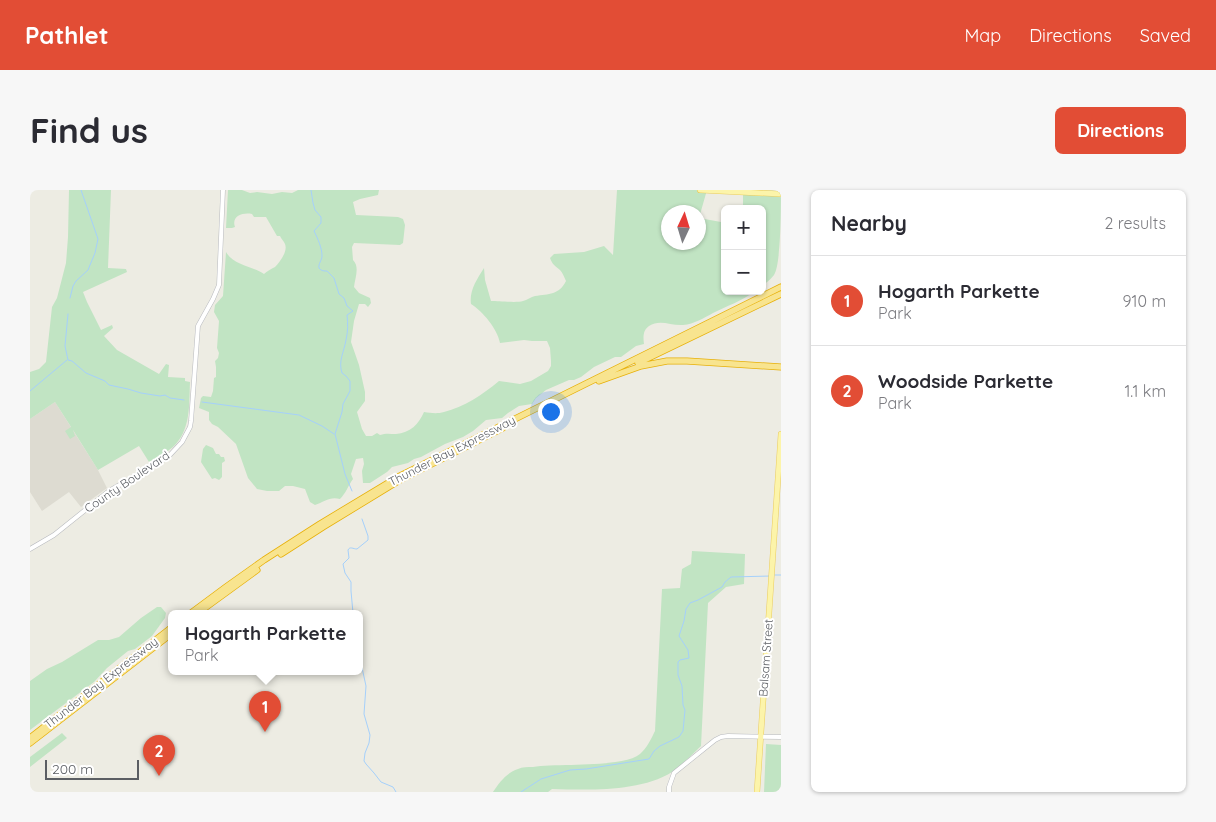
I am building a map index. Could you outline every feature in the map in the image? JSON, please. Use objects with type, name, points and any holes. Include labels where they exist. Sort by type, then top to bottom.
[{"type":"highway","points":[[745,305],[781,282]]},
{"type":"highway","name":"Thunder Bay Expressway","points":[[195,610],[264,560],[398,477],[781,287]]},
{"type":"highway","name":"Thunder Bay Expressway","points":[[202,610],[266,563],[400,480],[599,381],[781,294]]},
{"type":"highway","points":[[599,381],[646,365],[667,361],[781,367]]},
{"type":"highway","name":"Thunder Bay Expressway","points":[[30,738],[168,630]]},
{"type":"highway","name":"Thunder Bay Expressway","points":[[30,743],[168,636]]},
{"type":"main road","points":[[700,190],[781,194]]},
{"type":"main road","name":"Balsam Street","points":[[757,792],[781,434]]},
{"type":"street","name":"County Boulevard","points":[[30,549],[54,535],[109,491],[168,457],[186,436],[191,421],[198,326],[219,285],[223,190]]},
{"type":"street","points":[[669,792],[674,773],[721,737],[781,737]]},
{"type":"shaded area","points":[[55,402],[98,470],[107,488],[81,507],[69,492],[42,511],[30,492],[30,419]]},
{"type":"green space","points":[[69,190],[111,190],[108,268],[126,269],[127,272],[83,292],[101,330],[112,325],[113,328],[104,336],[117,350],[159,374],[166,364],[169,365],[168,377],[185,378],[185,381],[190,382],[188,417],[183,433],[173,447],[149,462],[139,446],[98,470],[73,430],[75,436],[70,439],[65,431],[71,427],[55,402],[30,419],[30,372],[39,369],[46,362],[52,307],[57,298],[66,263]]},
{"type":"green space","points":[[228,190],[272,194],[292,193],[298,190],[379,190],[378,195],[353,202],[356,215],[398,217],[403,219],[405,225],[403,243],[400,245],[354,243],[352,247],[353,260],[357,269],[354,287],[359,293],[370,298],[371,303],[368,307],[365,304],[359,304],[351,342],[359,365],[365,392],[365,401],[357,412],[366,436],[372,436],[377,433],[380,435],[406,432],[417,424],[424,412],[439,413],[451,410],[473,400],[499,381],[520,384],[531,381],[548,371],[551,361],[550,348],[547,341],[524,340],[500,343],[489,321],[471,304],[472,290],[484,268],[485,280],[491,301],[523,301],[535,296],[553,293],[563,286],[566,281],[550,258],[554,254],[584,252],[604,246],[613,255],[617,190],[707,190],[703,205],[661,205],[661,250],[706,250],[706,219],[721,222],[721,295],[750,295],[691,323],[683,325],[653,324],[649,326],[644,334],[644,344],[636,346],[621,357],[615,357],[594,367],[581,377],[546,390],[532,404],[519,406],[502,418],[486,420],[463,437],[408,463],[392,467],[370,483],[363,483],[363,458],[356,459],[351,474],[353,479],[342,497],[315,505],[310,502],[305,489],[285,486],[279,491],[257,489],[248,478],[236,444],[218,427],[212,424],[209,420],[209,412],[199,408],[203,396],[211,397],[214,378],[216,377],[215,361],[219,353],[217,348],[219,321],[214,312],[215,305],[223,296],[226,252],[238,263],[264,274],[277,265],[286,247],[266,217],[242,214],[236,218],[235,227],[226,228]]},
{"type":"green space","points":[[743,190],[781,191],[778,260],[774,275],[766,282],[766,205],[743,205]]},
{"type":"green space","points":[[206,445],[213,448],[216,454],[224,457],[222,477],[219,480],[212,479],[201,462],[203,449]]},
{"type":"green space","points":[[692,551],[745,554],[744,584],[726,587],[708,603],[701,746],[672,772],[659,779],[645,783],[614,788],[552,789],[548,792],[493,792],[506,776],[521,768],[620,761],[632,758],[645,749],[655,731],[662,589],[680,588],[682,569],[691,564]]},
{"type":"green space","points":[[157,607],[161,607],[166,613],[165,618],[152,636],[135,649],[128,651],[107,668],[94,682],[30,730],[30,681],[98,640],[109,640],[119,637]]},
{"type":"green space","points":[[62,733],[67,738],[30,767],[30,757]]},
{"type":"green space","points":[[766,744],[781,745],[781,792],[764,792]]},
{"type":"waterway","points":[[70,298],[76,281],[88,270],[98,239],[81,190]]},
{"type":"waterway","points":[[311,190],[315,210],[321,217],[321,223],[314,231],[322,253],[319,268],[327,271],[334,278],[339,294],[353,311],[347,315],[347,334],[341,364],[342,373],[350,381],[350,391],[343,404],[335,434],[345,474],[352,491]]},
{"type":"waterway","points":[[68,314],[65,346],[68,360],[72,361],[86,373],[105,381],[109,385],[141,393],[165,395],[170,398],[184,400]]},
{"type":"waterway","points":[[30,391],[67,360]]},
{"type":"waterway","points":[[202,402],[299,415],[334,434]]},
{"type":"waterway","points":[[353,610],[351,582],[345,573],[343,564],[349,558],[349,549],[357,549],[368,540],[362,519]]},
{"type":"waterway","points":[[775,575],[781,575]]},
{"type":"waterway","points":[[521,792],[541,779],[570,770],[649,759],[660,746],[679,737],[683,731],[685,710],[682,686],[678,675],[678,662],[689,658],[688,650],[679,636],[686,609],[690,603],[722,587],[731,577],[771,576]]},
{"type":"waterway","points":[[363,672],[366,686],[364,714],[370,735],[364,761],[381,782],[393,787],[396,792]]},
{"type":"place","name":"Hogarth Parkette","points":[[265,732]]},
{"type":"place","name":"Woodside Parkette","points":[[159,776]]}]
